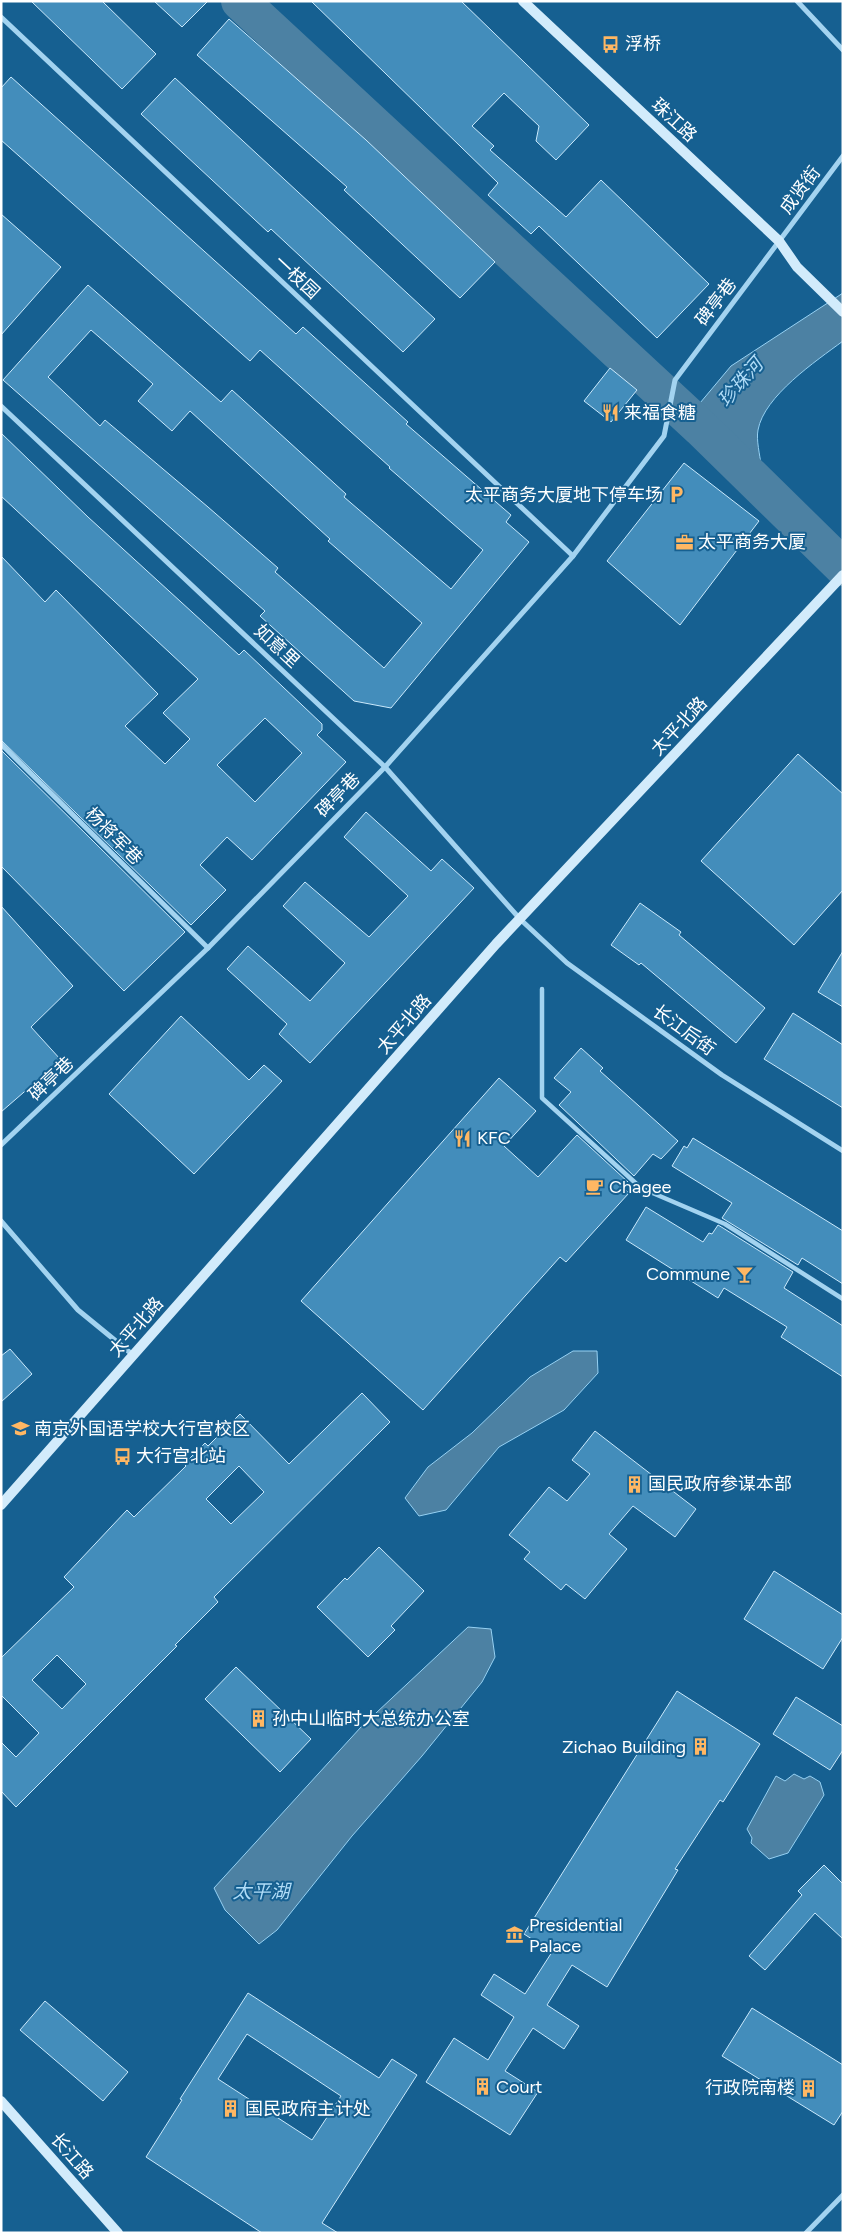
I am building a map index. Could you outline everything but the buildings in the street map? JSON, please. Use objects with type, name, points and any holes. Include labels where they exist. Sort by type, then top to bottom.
[{"type":"main road","name":"珠江路","points":[[522,1],[779,241],[797,267],[843,312]]},
{"type":"main road","name":"太平北路","points":[[1,1505],[520,919],[843,575]]},
{"type":"main road","name":"长江路","points":[[1,2101],[118,2233]]},
{"type":"street","points":[[797,1],[843,50]]},
{"type":"street","name":"一枝园","points":[[1,17],[573,556]]},
{"type":"street","name":"成贤街","points":[[779,241],[843,156]]},
{"type":"street","name":"碑亭巷","points":[[1,1144],[208,948],[385,766],[573,556],[664,436],[675,380],[779,241]]},
{"type":"street","name":"如意里","points":[[1,406],[385,766],[520,919]]},
{"type":"street","name":"杨将军巷","points":[[1,744],[208,948]]},
{"type":"street","name":"长江后街","points":[[520,919],[567,963],[722,1075],[843,1151]]},
{"type":"street","points":[[542,989],[542,1098],[641,1188],[725,1224],[843,1300]]},
{"type":"street","points":[[1,1221],[78,1310],[133,1355]]},
{"type":"street","points":[[806,2233],[843,2195]]},
{"type":"water","name":"珍珠河","points":[[843,293],[843,341],[780,392],[762,417],[758,430],[761,465],[700,403],[731,366]]},
{"type":"water","points":[[573,1351],[597,1351],[598,1373],[564,1410],[499,1447],[446,1510],[419,1516],[405,1498],[428,1467],[472,1433],[530,1377]]},
{"type":"water","name":"太平湖","points":[[468,1627],[491,1629],[495,1657],[482,1682],[422,1756],[352,1836],[277,1930],[259,1944],[225,1910],[214,1888],[361,1727]]},
{"type":"water","points":[[794,1774],[804,1779],[810,1776],[820,1782],[824,1795],[788,1853],[769,1859],[751,1843],[752,1838],[747,1829],[776,1776],[785,1781]]},
{"type":"waterway","points":[[240,1],[701,428],[843,567]]},
{"type":"place","name":"浮桥","points":[[611,44]]},
{"type":"place","name":"来福食糖","points":[[610,413]]},
{"type":"place","name":"太平商务大厦地下停车场","points":[[677,495]]},
{"type":"place","name":"太平商务大厦","points":[[684,542]]},
{"type":"place","name":"KFC","points":[[463,1138]]},
{"type":"place","name":"Chagee","points":[[595,1187]]},
{"type":"place","name":"Commune","points":[[744,1274]]},
{"type":"place","name":"南京外国语学校大行宫校区","points":[[20,1429]]},
{"type":"place","name":"大行宫北站","points":[[122,1456]]},
{"type":"place","name":"国民政府参谋本部","points":[[634,1484]]},
{"type":"place","name":"孙中山临时大总统办公室","points":[[258,1719]]},
{"type":"place","name":"Zichao Building","points":[[700,1747]]},
{"type":"place","name":"Presidential Palace","points":[[515,1935]]},
{"type":"place","name":"Court","points":[[482,2087]]},
{"type":"place","name":"行政院南楼","points":[[809,2088]]},
{"type":"place","name":"国民政府主计处","points":[[231,2109]]}]
